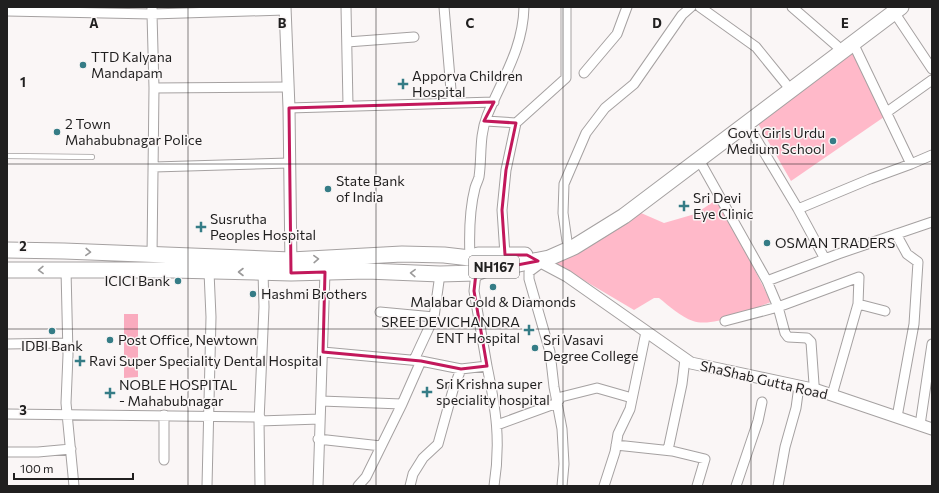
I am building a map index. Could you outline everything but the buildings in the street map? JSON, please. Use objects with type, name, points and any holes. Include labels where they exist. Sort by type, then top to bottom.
[{"type":"highway","name":"NH167","points":[[7,270],[263,272],[291,266],[402,254],[444,254],[470,258],[478,255],[505,255],[535,260],[548,250],[567,241],[606,218],[837,46],[894,9]]},
{"type":"highway","name":"NH167","points":[[7,250],[152,255],[291,266],[325,272],[440,274],[476,272],[489,268],[549,258],[574,247],[624,216],[698,158],[853,43],[894,9]]},
{"type":"street","points":[[346,7],[348,105]]},
{"type":"street","points":[[444,7],[452,102]]},
{"type":"street","points":[[470,258],[469,230],[475,188],[479,178],[480,151],[486,121],[520,42],[524,7]]},
{"type":"street","points":[[505,255],[502,210],[506,170],[516,123],[566,78],[566,7]]},
{"type":"street","points":[[584,73],[617,34],[628,7]]},
{"type":"street","points":[[567,241],[563,213],[564,184],[586,133],[604,108],[634,84],[682,15],[691,7]]},
{"type":"street","points":[[700,7],[756,47],[786,84]]},
{"type":"street","points":[[792,7],[837,46]]},
{"type":"street","points":[[7,11],[285,8],[289,108],[291,266]]},
{"type":"street","points":[[894,9],[932,69]]},
{"type":"street","points":[[152,10],[154,88],[152,255]]},
{"type":"street","points":[[347,42],[414,37]]},
{"type":"street","points":[[853,43],[911,164]]},
{"type":"street","points":[[887,112],[932,80]]},
{"type":"street","points":[[154,88],[288,87]]},
{"type":"street","points":[[289,108],[348,105],[494,102]]},
{"type":"street","points":[[486,121],[516,123]]},
{"type":"street","points":[[746,122],[798,209],[825,259]]},
{"type":"street","points":[[798,209],[932,155]]},
{"type":"street","points":[[698,158],[767,280],[778,307],[785,333],[788,337],[807,338],[811,342],[814,384],[813,389]]},
{"type":"street","points":[[154,167],[289,163]]},
{"type":"street","points":[[767,280],[932,222]]},
{"type":"street","points":[[896,234],[907,254],[918,262],[914,324],[897,417]]},
{"type":"street","points":[[535,260],[529,272],[529,279],[550,352],[562,429],[564,464],[562,486]]},
{"type":"street","name":"ShaShab Gutta Road","points":[[535,260],[567,276],[691,363],[813,389],[932,429]]},
{"type":"street","points":[[66,270],[67,414],[74,486]]},
{"type":"street","points":[[207,486],[211,317],[210,272]]},
{"type":"street","points":[[260,486],[260,419],[264,307],[263,272]]},
{"type":"street","points":[[318,486],[318,439],[325,272]]},
{"type":"street","points":[[476,272],[474,291],[497,425],[499,450],[494,486]]},
{"type":"street","points":[[359,486],[366,477],[402,404],[434,317],[440,274]]},
{"type":"street","points":[[725,321],[778,307],[859,277],[858,304],[832,395]]},
{"type":"street","points":[[858,304],[885,311]]},
{"type":"street","points":[[380,312],[434,317]]},
{"type":"street","points":[[604,486],[618,434],[630,409],[646,332]]},
{"type":"street","points":[[7,344],[67,342]]},
{"type":"street","points":[[920,425],[932,344]]},
{"type":"street","points":[[322,352],[417,360],[461,369],[487,366]]},
{"type":"street","points":[[668,450],[682,384],[685,359]]},
{"type":"street","points":[[410,486],[413,474],[423,458],[438,444],[443,431],[453,390],[461,369]]},
{"type":"street","points":[[778,486],[785,447],[796,408],[799,386]]},
{"type":"street","points":[[497,425],[557,403],[561,397],[597,388],[632,398]]},
{"type":"street","points":[[320,401],[402,404]]},
{"type":"street","points":[[736,486],[758,422],[762,402]]},
{"type":"street","points":[[7,414],[164,415],[260,419],[320,419]]},
{"type":"street","points":[[164,415],[164,460]]},
{"type":"street","points":[[318,439],[381,446]]},
{"type":"street","points":[[616,445],[668,450],[705,459],[697,486]]},
{"type":"street","points":[[7,452],[38,452],[70,449]]},
{"type":"lane","points":[[7,156],[92,157]]},
{"type":"highlighted area","points":[[494,102],[484,121],[516,123],[506,170],[502,210],[505,255],[527,255],[538,261],[476,273],[474,291],[487,366],[461,369],[421,361],[323,352],[325,272],[291,273],[289,108]]},
{"type":"shaded area","points":[[852,50],[884,117],[791,181],[756,120]]},
{"type":"shaded area","points":[[716,200],[725,211],[771,302],[732,317],[701,323],[684,317],[659,298],[654,298],[634,310],[553,262],[641,213],[664,223],[695,214]]},
{"type":"shaded area","points":[[124,314],[138,314],[138,377],[124,378]]},
{"type":"place","name":"TTD Kalyana Mandapam","points":[[83,65]]},
{"type":"place","name":"Apporva Children Hospital","points":[[403,84]]},
{"type":"place","name":"2 Town Mahabubnagar Police","points":[[57,132]]},
{"type":"place","name":"Govt Girls Urdu Medium School","points":[[833,141]]},
{"type":"place","name":"State Bank of India","points":[[328,189]]},
{"type":"place","name":"Sri Devi Eye Clinic","points":[[684,206]]},
{"type":"place","name":"Susrutha Peoples Hospital","points":[[201,227]]},
{"type":"place","name":"OSMAN TRADERS","points":[[767,243]]},
{"type":"place","name":"ICICI Bank","points":[[178,281]]},
{"type":"place","name":"Malabar Gold & Diamonds","points":[[493,287]]},
{"type":"place","name":"Hashmi Brothers","points":[[253,294]]},
{"type":"place","name":"SREE DEVICHANDRA ENT Hospital","points":[[529,330]]},
{"type":"place","name":"IDBI Bank","points":[[52,331]]},
{"type":"place","name":"Post Office, Newtown","points":[[110,340]]},
{"type":"place","name":"Sri Vasavi Degree College","points":[[535,348]]},
{"type":"place","name":"Ravi Super Speciality Dental Hospital","points":[[80,361]]},
{"type":"place","name":"Sri Krishna super speciality hospital","points":[[427,392]]},
{"type":"place","name":"NOBLE HOSPITAL - Mahabubnagar","points":[[110,393]]}]
